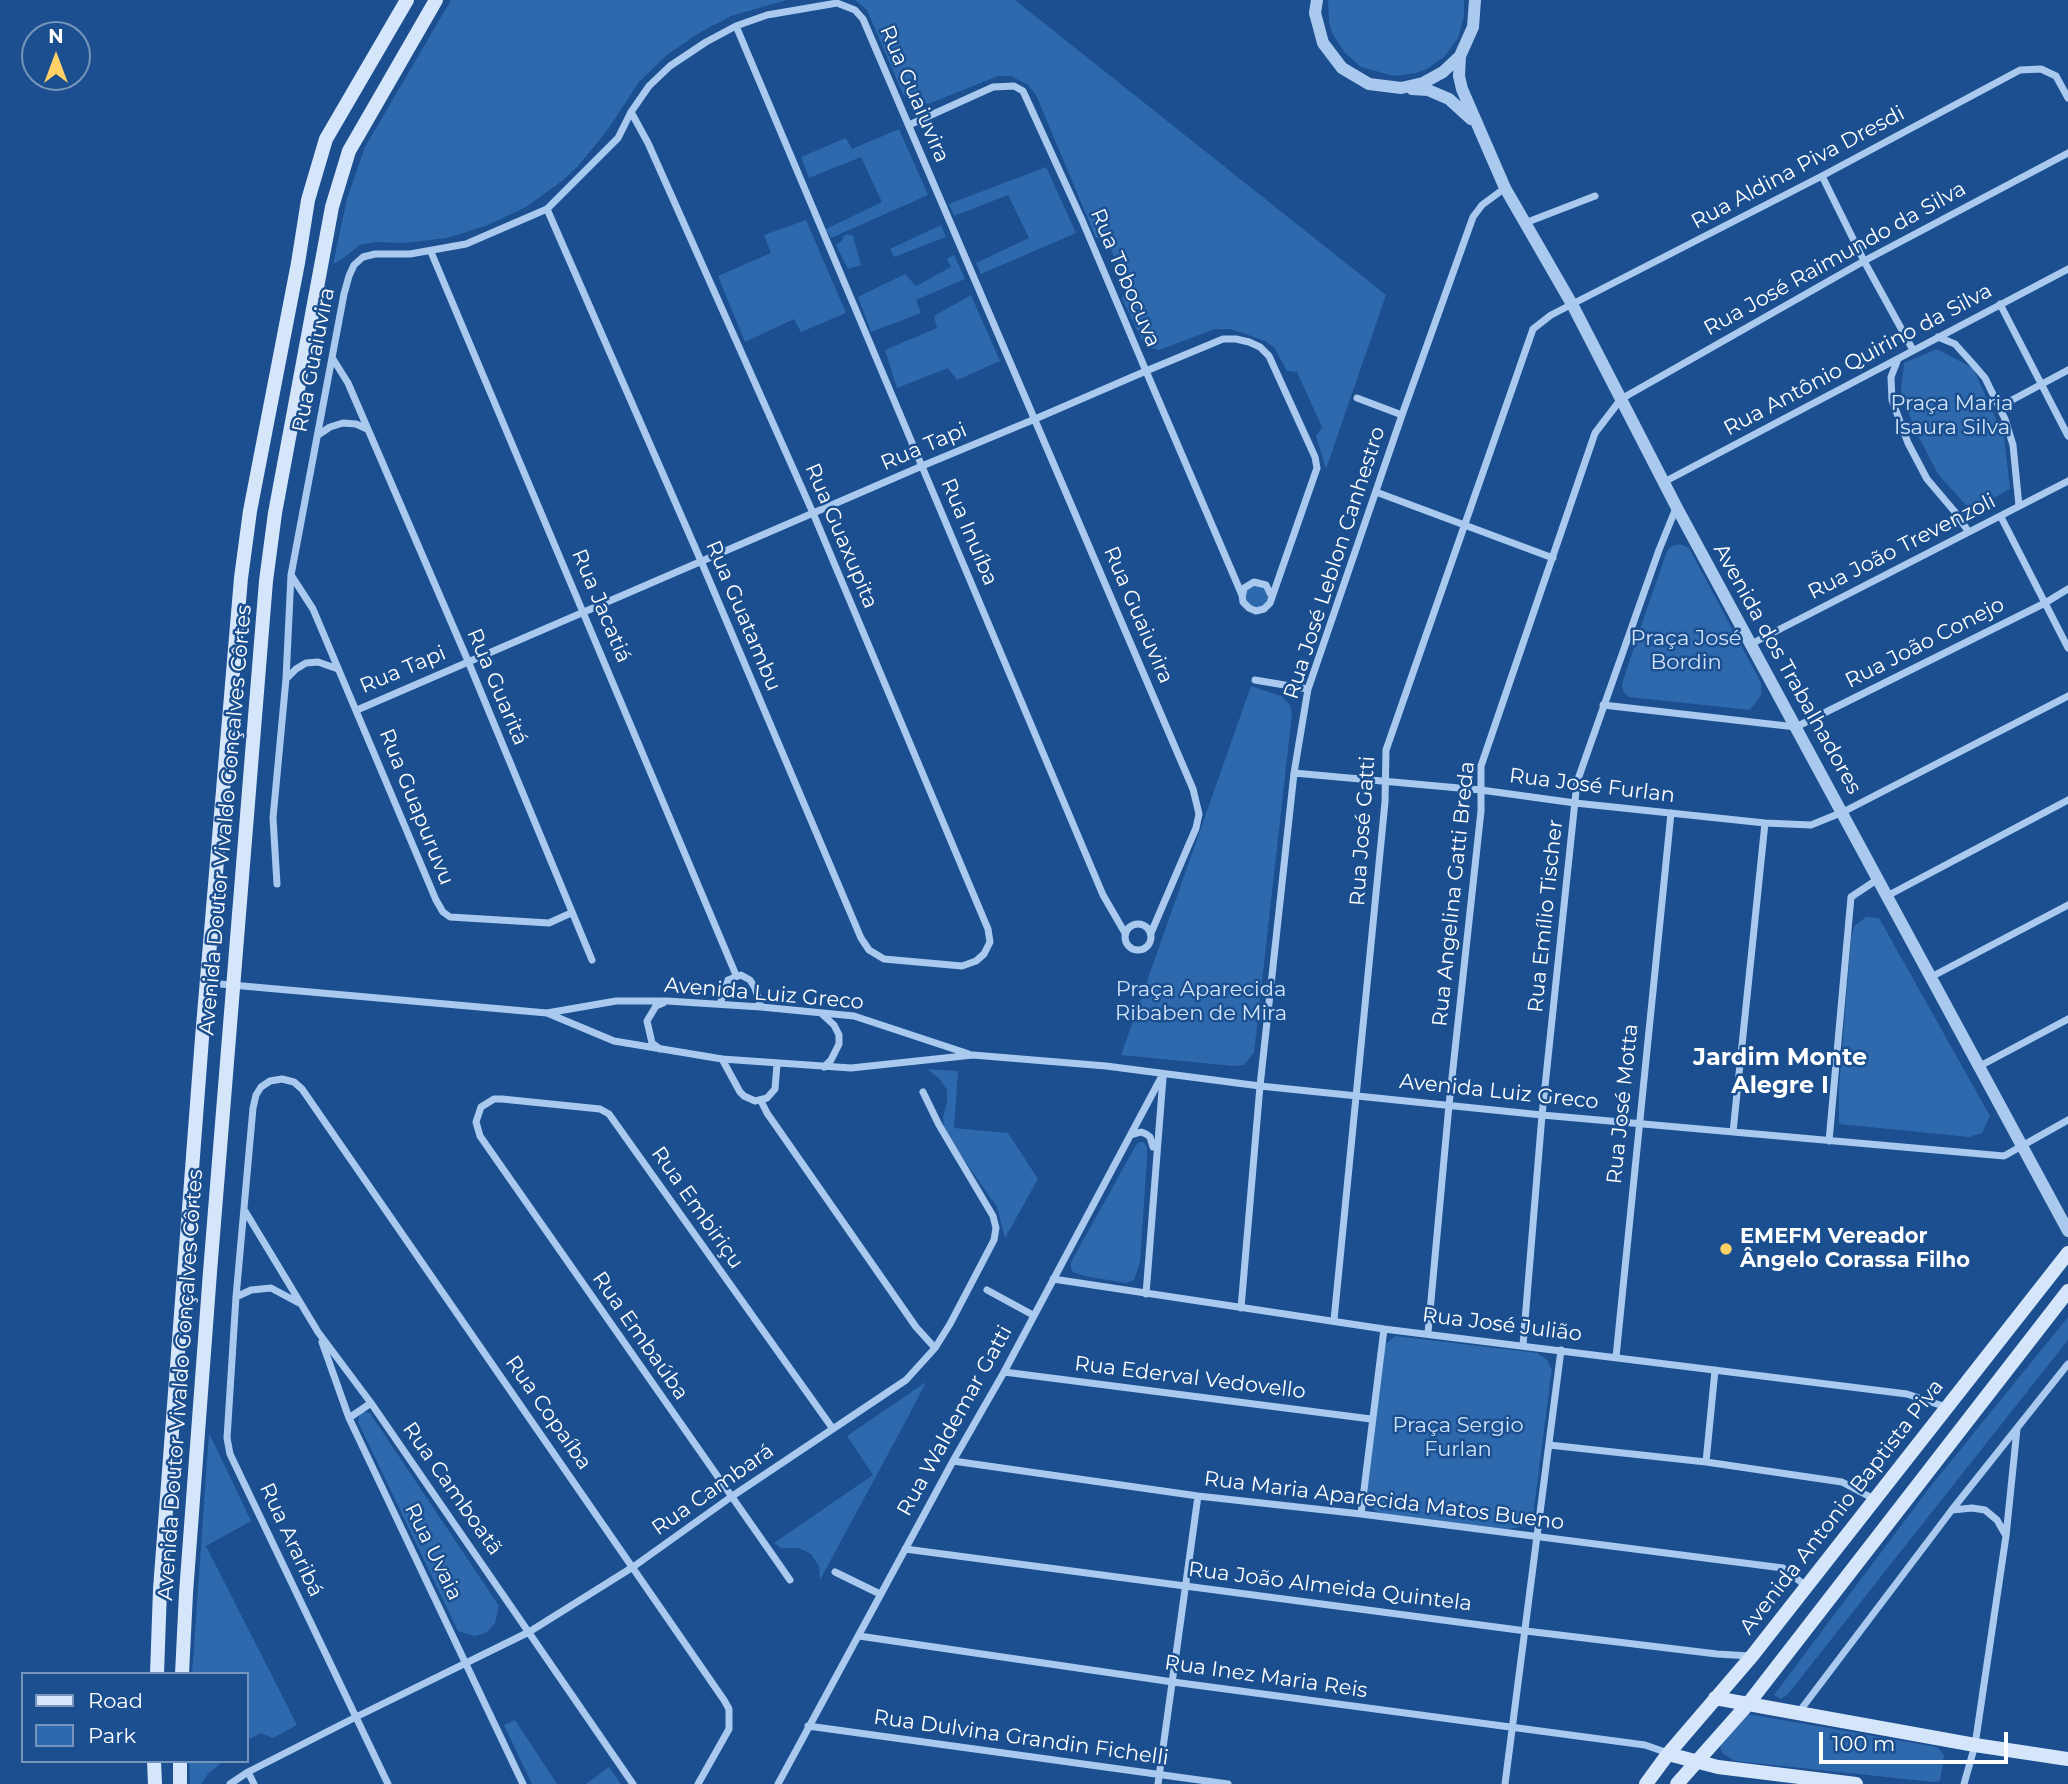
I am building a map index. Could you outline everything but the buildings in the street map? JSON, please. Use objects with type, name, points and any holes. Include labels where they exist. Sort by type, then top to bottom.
[{"type":"main road","name":"Avenida Doutor Vivaldo Gonçalves Côrtes","points":[[156,1672],[202,1038],[209,983],[241,578],[250,511],[308,200],[326,139],[407,0]]},
{"type":"main road","name":"Avenida Doutor Vivaldo Gonçalves Côrtes","points":[[183,1672],[186,1593],[266,581],[275,513],[332,207],[349,151],[436,0]]},
{"type":"main road","name":"Avenida Antonio Baptista Piva","points":[[1646,1784],[1668,1754],[1752,1656],[2068,1253]]},
{"type":"main road","points":[[1677,1784],[1748,1704],[2068,1292]]},
{"type":"main road","points":[[2001,1337],[2012,1339],[2020,1353]]},
{"type":"main road","points":[[1715,1698],[2068,1759]]},
{"type":"main road","points":[[1668,1754],[1695,1762],[1856,1784]]},
{"type":"main road","points":[[154,1763],[155,1784]]},
{"type":"main road","points":[[180,1763],[180,1784]]},
{"type":"street","name":"Avenida dos Trabalhadores","points":[[1317,0],[1315,13],[1323,43],[1342,68],[1369,84],[1428,90],[1449,99],[1476,124]]},
{"type":"street","points":[[1401,88],[1433,78],[1460,56],[1474,27],[1475,0]]},
{"type":"street","name":"Rua Guaiuvira","points":[[277,884],[273,818],[286,679],[291,575],[348,275],[354,265],[363,257],[375,254],[431,252],[466,244],[547,209],[618,138],[631,112],[649,86],[670,66],[736,26],[767,15],[837,3],[855,10],[863,19],[1198,804],[1196,828],[1151,933]]},
{"type":"street","name":"Rua Inuíba","points":[[736,26],[1103,895],[1125,933]]},
{"type":"street","name":"Avenida dos Trabalhadores","points":[[1460,56],[1459,76],[1462,89],[1505,188],[1573,306],[1676,508],[2068,1231]]},
{"type":"street","name":"Rua Aldina Piva Dresdi","points":[[1573,306],[2020,70],[2041,69],[2056,76],[2068,98]]},
{"type":"street","name":"Rua Tobocuva","points":[[909,125],[993,87],[1014,86],[1023,91],[1082,220],[1242,595]]},
{"type":"street","name":"Rua Guaxupita","points":[[631,112],[648,143],[813,513],[988,929],[990,942],[984,954],[976,961],[962,966]]},
{"type":"street","name":"Rua José Raimundo da Silva","points":[[1621,399],[1864,261],[2068,153]]},
{"type":"street","points":[[1822,176],[1864,261],[1913,350]]},
{"type":"street","name":"Rua José Leblon Canhestro","points":[[1241,1308],[1260,1086],[1294,773],[1308,689],[1473,217],[1482,205],[1505,188]]},
{"type":"street","points":[[1525,223],[1595,196]]},
{"type":"street","name":"Rua Guatambu","points":[[547,209],[701,561],[861,938],[869,950],[884,959],[962,966]]},
{"type":"street","name":"Rua Jacatiá","points":[[431,252],[736,975]]},
{"type":"street","name":"Rua Antônio Quirino da Silva","points":[[1664,482],[2068,269]]},
{"type":"street","points":[[2000,304],[2068,436]]},
{"type":"street","name":"Rua José Gatti","points":[[1334,1321],[1385,802],[1386,750],[1467,525],[1533,329],[1550,315],[1573,306]]},
{"type":"street","points":[[1938,337],[1955,344],[1973,364],[1985,378],[1999,407],[2013,445],[2019,506]]},
{"type":"street","name":"Rua Tapi","points":[[357,710],[1223,339],[1249,342],[1260,347],[1269,356],[1315,457],[1317,468],[1314,480],[1271,595]]},
{"type":"street","points":[[1898,358],[1891,377],[1892,400],[1908,443],[1927,480],[1968,531]]},
{"type":"street","name":"Rua Guaritá","points":[[332,359],[348,383],[368,429],[592,960]]},
{"type":"street","points":[[1999,407],[2068,370]]},
{"type":"street","points":[[1357,398],[1402,415]]},
{"type":"street","name":"Rua Angelina Gatti Breda","points":[[1428,1334],[1481,790],[1481,766],[1595,433],[1621,399]]},
{"type":"street","points":[[318,435],[343,423],[368,429]]},
{"type":"street","name":"Rua João Trevenzoli","points":[[1751,644],[2068,481]]},
{"type":"street","points":[[1376,492],[1553,558]]},
{"type":"street","name":"Rua Emílio Tischer","points":[[1523,1345],[1542,1115],[1577,782],[1676,508]]},
{"type":"street","points":[[2001,517],[2068,648]]},
{"type":"street","name":"Rua Guapuruvu","points":[[291,575],[313,609],[443,912],[450,917],[548,923],[571,913]]},
{"type":"street","points":[[1254,582],[1266,585],[1271,595],[1270,603],[1264,609],[1256,611],[1248,608],[1242,595],[1244,589],[1254,582]]},
{"type":"street","name":"Rua João Conejo","points":[[1796,727],[2068,589]]},
{"type":"street","points":[[286,679],[296,668],[306,663],[318,662],[338,669]]},
{"type":"street","points":[[1255,681],[1308,689]]},
{"type":"street","name":"Rua José Furlan","points":[[1294,773],[1481,790],[1765,823],[1811,824],[1843,812],[2068,696]]},
{"type":"street","points":[[1604,705],[1796,727]]},
{"type":"street","points":[[1887,896],[2068,800]]},
{"type":"street","name":"Rua José Motta","points":[[1615,1357],[1671,813]]},
{"type":"street","points":[[1733,1132],[1765,823]]},
{"type":"street","points":[[1829,1141],[1852,897],[1878,878]]},
{"type":"street","points":[[1931,977],[2068,905]]},
{"type":"street","points":[[1130,926],[1146,926],[1151,933],[1151,941],[1146,948],[1130,948],[1125,941],[1125,933],[1130,926]]},
{"type":"street","points":[[720,1004],[725,984],[736,975],[741,975],[750,980],[761,1007]]},
{"type":"street","name":"Avenida Luiz Greco","points":[[209,983],[547,1013],[616,1001],[667,1001],[761,1007],[854,1016],[973,1055]]},
{"type":"street","points":[[662,1051],[652,1043],[647,1021],[656,1006],[667,1001]]},
{"type":"street","name":"Avenida Luiz Greco","points":[[547,1013],[614,1041],[722,1059],[851,1068],[973,1055],[1106,1066],[1260,1086],[1542,1115],[2004,1156],[2068,1120]]},
{"type":"street","points":[[821,1014],[834,1025],[839,1035],[836,1053],[824,1067]]},
{"type":"street","points":[[1978,1067],[2068,1019]]},
{"type":"street","points":[[722,1059],[749,1100],[761,1101],[775,1089],[777,1064]]},
{"type":"street","points":[[1146,1294],[1163,1074]]},
{"type":"street","name":"Rua Waldemar Gatti","points":[[778,1784],[1004,1372],[1032,1315],[1163,1074]]},
{"type":"street","name":"Rua Copaíba","points":[[270,1082],[282,1079],[294,1082],[302,1089],[729,1709],[729,1729],[698,1784]]},
{"type":"street","name":"Rua Araribá","points":[[270,1082],[261,1087],[253,1108],[236,1297],[227,1438],[230,1454],[388,1784]]},
{"type":"street","name":"Rua Cambará","points":[[230,1784],[248,1772],[356,1717],[529,1632],[633,1567],[731,1497],[906,1380],[935,1348],[950,1324],[994,1240],[996,1228],[993,1216],[939,1125],[923,1092]]},
{"type":"street","name":"Rua Embiriçu","points":[[481,1108],[494,1099],[502,1099],[600,1108],[609,1114],[833,1429]]},
{"type":"street","points":[[761,1101],[916,1327],[935,1348]]},
{"type":"street","name":"Rua Embaúba","points":[[481,1108],[476,1122],[480,1136],[790,1580]]},
{"type":"street","points":[[1132,1135],[1141,1132],[1150,1138],[1155,1157]]},
{"type":"street","name":"Rua Camboatã","points":[[245,1211],[318,1332],[371,1403],[633,1784]]},
{"type":"street","name":"Rua José Julião","points":[[1053,1279],[1384,1329],[1907,1394],[1947,1408]]},
{"type":"street","points":[[236,1297],[251,1290],[271,1288],[300,1304]]},
{"type":"street","points":[[988,1290],[1032,1315]]},
{"type":"street","points":[[1361,1514],[1384,1329]]},
{"type":"street","name":"Rua Uvaia","points":[[318,1332],[349,1418],[523,1784]]},
{"type":"street","points":[[1505,1784],[1539,1538],[1561,1350]]},
{"type":"street","points":[[1798,1713],[1951,1511],[2068,1364]]},
{"type":"street","points":[[1706,1462],[1715,1370]]},
{"type":"street","name":"Rua Ederval Vedovello","points":[[1004,1372],[1371,1419]]},
{"type":"street","points":[[349,1418],[371,1403]]},
{"type":"street","points":[[1964,1784],[1975,1745],[2006,1535],[2017,1427]]},
{"type":"street","points":[[1549,1445],[1706,1462],[1842,1482],[1874,1499]]},
{"type":"street","name":"Rua Maria Aparecida Matos Bueno","points":[[953,1461],[1198,1496],[1783,1568],[1806,1586]]},
{"type":"street","points":[[1158,1784],[1198,1496]]},
{"type":"street","points":[[1951,1511],[1972,1508],[1985,1510],[1997,1520],[2006,1535]]},
{"type":"street","name":"Rua João Almeida Quintela","points":[[905,1549],[1526,1631],[1752,1656]]},
{"type":"street","points":[[835,1572],[880,1594]]},
{"type":"street","name":"Rua Inez Maria Reis","points":[[859,1636],[1173,1682],[1645,1745],[1668,1754]]},
{"type":"street","name":"Rua Dulvina Grandin Fichelli","points":[[808,1726],[1228,1784]]},
{"type":"street","points":[[248,1772],[254,1784]]},
{"type":"green space","points":[[451,0],[787,0],[731,16],[699,33],[667,55],[639,82],[606,132],[578,166],[526,207],[488,225],[447,238],[360,245],[333,264],[347,199],[365,147]]},
{"type":"green space","points":[[855,0],[1015,0],[1386,295],[1326,469],[1316,436],[1322,427],[1297,372],[1287,371],[1274,347],[1231,329],[1215,329],[1159,350],[1142,341],[1122,298],[1127,289],[1107,239],[1096,238],[1036,95],[1028,85],[1011,76],[998,76],[928,104],[912,101],[903,94],[867,10]]},
{"type":"green space","points":[[1328,0],[1464,0],[1464,16],[1458,38],[1445,56],[1427,69],[1394,76],[1361,67],[1344,52],[1332,33]]},
{"type":"green space","points":[[899,129],[928,195],[831,238],[826,229],[882,202],[861,157],[809,178],[801,157],[846,138],[852,149]]},
{"type":"green space","points":[[1046,167],[1076,233],[981,274],[976,263],[1029,238],[1008,195],[954,216],[949,204]]},
{"type":"green space","points":[[806,220],[846,313],[801,332],[794,319],[745,342],[718,276],[771,253],[764,235]]},
{"type":"green space","points":[[941,225],[946,237],[894,257],[890,249]]},
{"type":"green space","points":[[847,234],[853,236],[861,265],[848,269],[836,245]]},
{"type":"green space","points":[[954,255],[965,279],[916,300],[921,313],[871,332],[858,297],[905,274],[916,286],[951,267],[947,259]]},
{"type":"green space","points":[[971,295],[1000,361],[957,380],[948,368],[897,388],[885,350],[937,328],[934,316]]},
{"type":"green space","name":"Praça Maria Isaura Silva","points":[[1937,349],[1973,368],[2004,437],[2010,489],[1971,511],[1938,474],[1915,430],[1901,392],[1904,363]]},
{"type":"green space","name":"Praça José Bordin","points":[[1680,544],[1689,548],[1761,683],[1761,695],[1750,710],[1629,697],[1623,691],[1622,684],[1667,551]]},
{"type":"green space","points":[[1257,584],[1268,591],[1269,596],[1262,607],[1257,608],[1246,601],[1245,596],[1252,585]]},
{"type":"green space","name":"Praça Aparecida Ribaben de Mira","points":[[1251,686],[1281,696],[1290,705],[1292,714],[1254,1053],[1244,1065],[1233,1066],[1121,1055]]},
{"type":"green space","points":[[1866,917],[1879,918],[1990,1116],[1982,1133],[1969,1137],[1839,1124],[1839,1087],[1851,939],[1854,926]]},
{"type":"green space","points":[[927,1069],[958,1071],[954,1128],[1008,1133],[1038,1179],[1005,1238],[997,1207],[944,1131],[947,1090],[939,1078]]},
{"type":"green space","points":[[1139,1142],[1144,1142],[1147,1148],[1147,1159],[1140,1262],[1134,1280],[1126,1283],[1073,1272],[1071,1262]]},
{"type":"green space","points":[[2068,1317],[2068,1340],[1788,1694],[1781,1699],[1774,1695],[1930,1487]]},
{"type":"green space","name":"Praça Sergio Furlan","points":[[1395,1336],[1537,1353],[1547,1360],[1552,1370],[1533,1516],[1527,1526],[1507,1529],[1385,1514],[1370,1506],[1366,1493],[1385,1345]]},
{"type":"green space","points":[[926,1382],[820,1580],[819,1566],[811,1554],[799,1548],[781,1548],[774,1543],[873,1475],[847,1436]]},
{"type":"green space","points":[[364,1412],[370,1413],[499,1606],[495,1623],[487,1632],[475,1636],[458,1631],[358,1422],[359,1416]]},
{"type":"green space","points":[[209,1433],[251,1521],[206,1546],[297,1725],[273,1738],[261,1733],[248,1740],[248,1672],[192,1672]]},
{"type":"green space","points":[[1748,1714],[1937,1747],[1944,1755],[1940,1781],[1735,1761],[1722,1753],[1719,1742]]},
{"type":"green space","points":[[515,1720],[557,1784],[532,1784],[504,1725]]},
{"type":"green space","points":[[189,1763],[221,1763],[201,1784],[190,1784]]},
{"type":"green space","points":[[609,1767],[621,1784],[586,1784]]},
{"type":"place","name":"EMEFM Vereador Ângelo Corassa Filho","points":[[1726,1249]]},
{"type":"district","name":"Jardim Monte Alegre I","points":[[1780,1072]]}]
